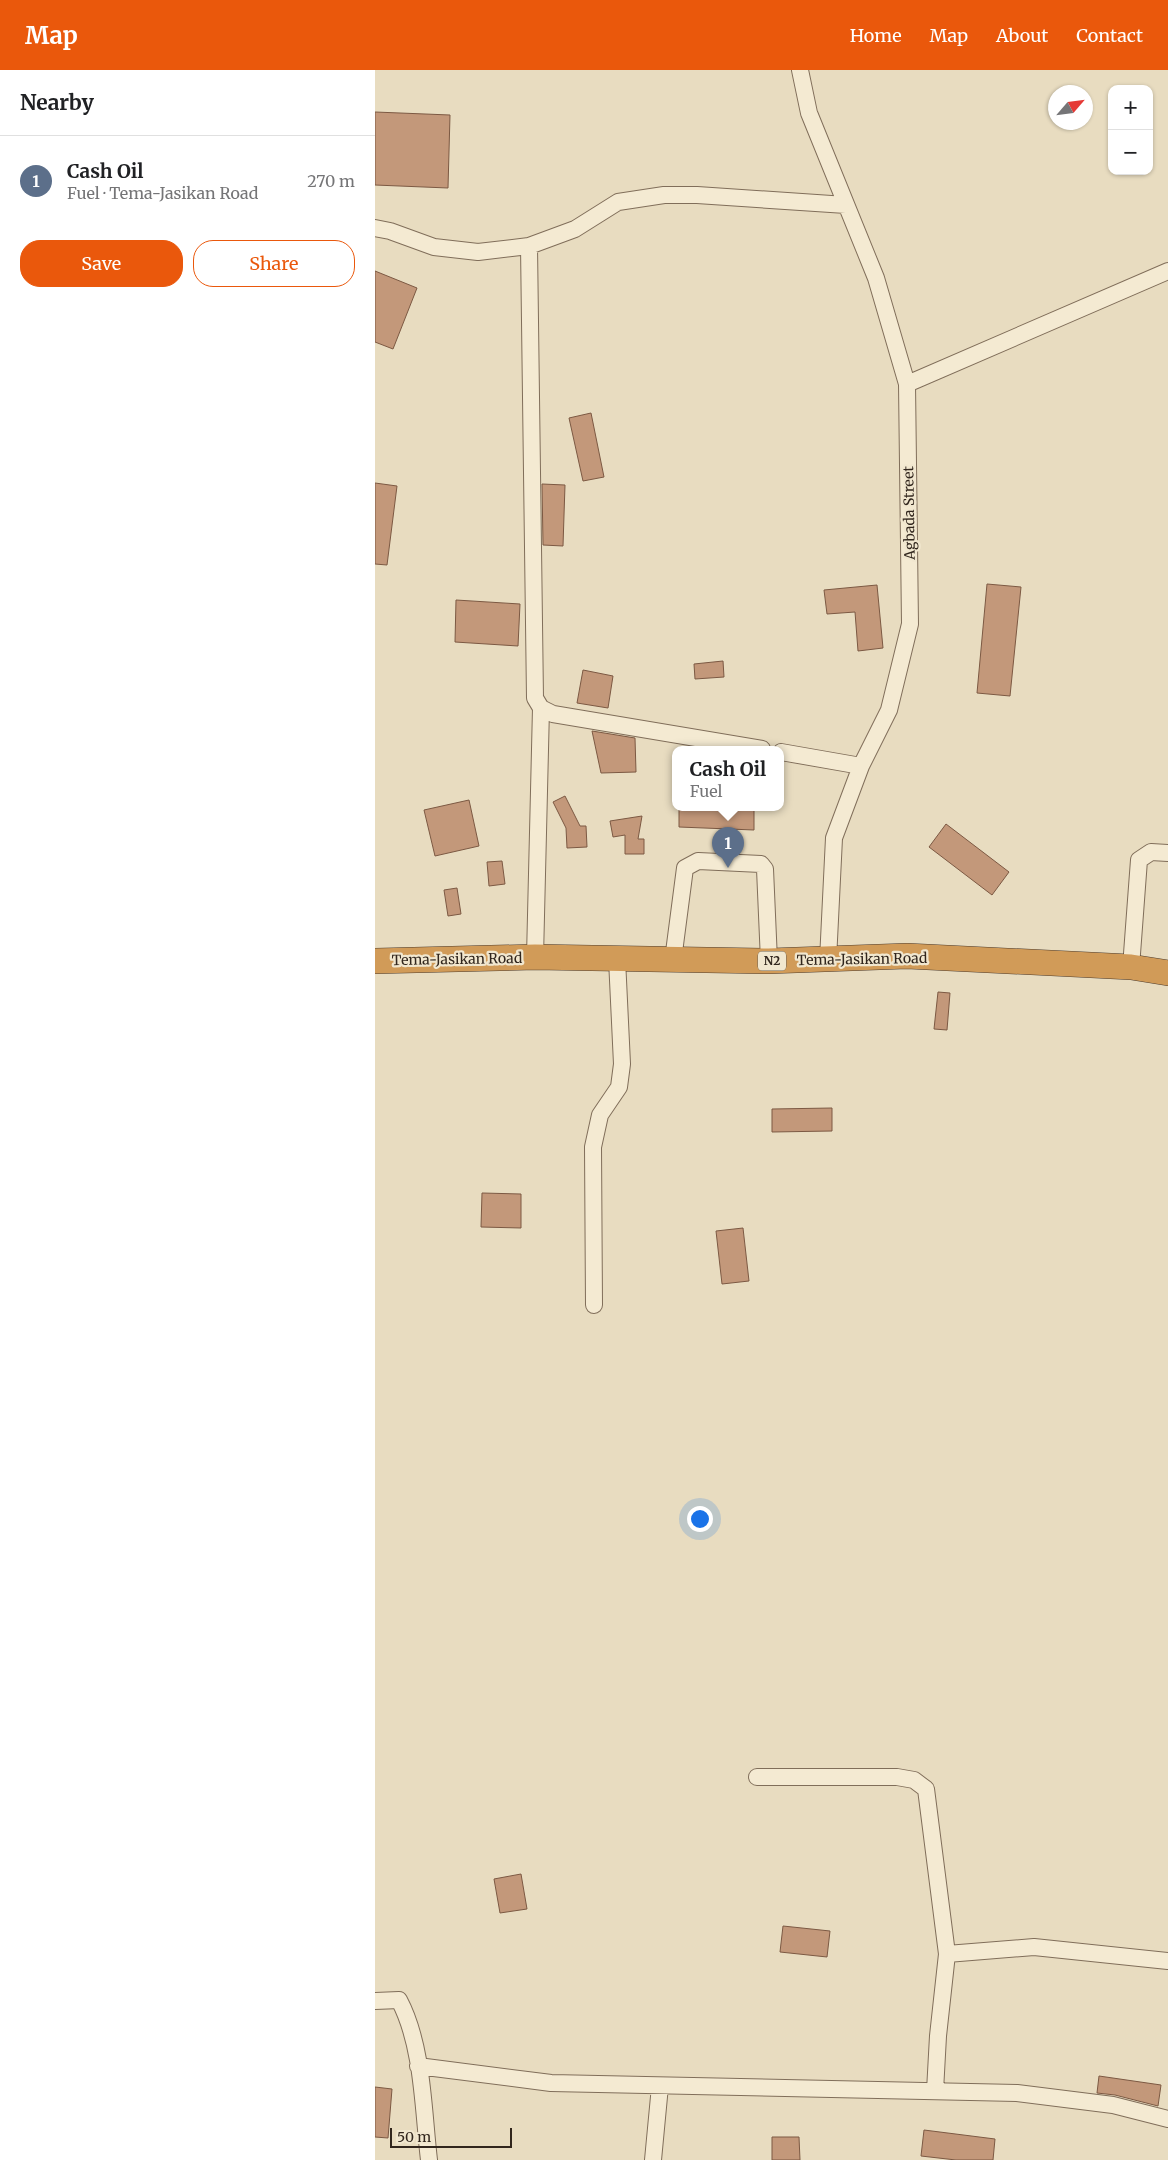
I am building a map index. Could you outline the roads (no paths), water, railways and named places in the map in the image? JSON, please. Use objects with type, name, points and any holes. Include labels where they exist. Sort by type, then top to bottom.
[{"type":"highway","name":"Tema-Jasikan Road","points":[[375,960],[535,957],[769,961],[907,956],[1131,967],[1168,972]]},
{"type":"street","name":"Agbada Street","points":[[800,70],[809,113],[876,278],[907,384],[911,624],[889,710],[861,766],[834,838],[828,960]]},
{"type":"street","points":[[375,228],[390,231],[434,247],[478,252],[529,246],[575,229],[618,202],[664,195],[697,195],[846,205]]},
{"type":"street","points":[[529,246],[535,698],[541,708],[535,957]]},
{"type":"street","points":[[907,384],[1168,271]]},
{"type":"street","points":[[541,708],[553,714],[744,746]]},
{"type":"street","points":[[784,753],[861,766]]},
{"type":"street","points":[[1131,967],[1139,860],[1151,852],[1168,853]]},
{"type":"street","points":[[673,960],[685,868],[697,861],[761,864],[765,870],[769,961]]},
{"type":"street","points":[[595,1306],[593,1147],[600,1115],[619,1087],[622,1064],[617,959]]},
{"type":"street","points":[[757,1777],[897,1776],[914,1780],[926,1789],[947,1954],[938,2036],[935,2091]]},
{"type":"street","points":[[947,1954],[1035,1947],[1168,1961]]},
{"type":"street","points":[[375,2001],[399,2000],[409,2019],[419,2066],[429,2160]]},
{"type":"street","points":[[419,2066],[551,2083],[1017,2093],[1113,2105],[1168,2118]]},
{"type":"street","points":[[653,2160],[659,2086]]},
{"type":"place","name":"Cash Oil","points":[[728,868]]}]
